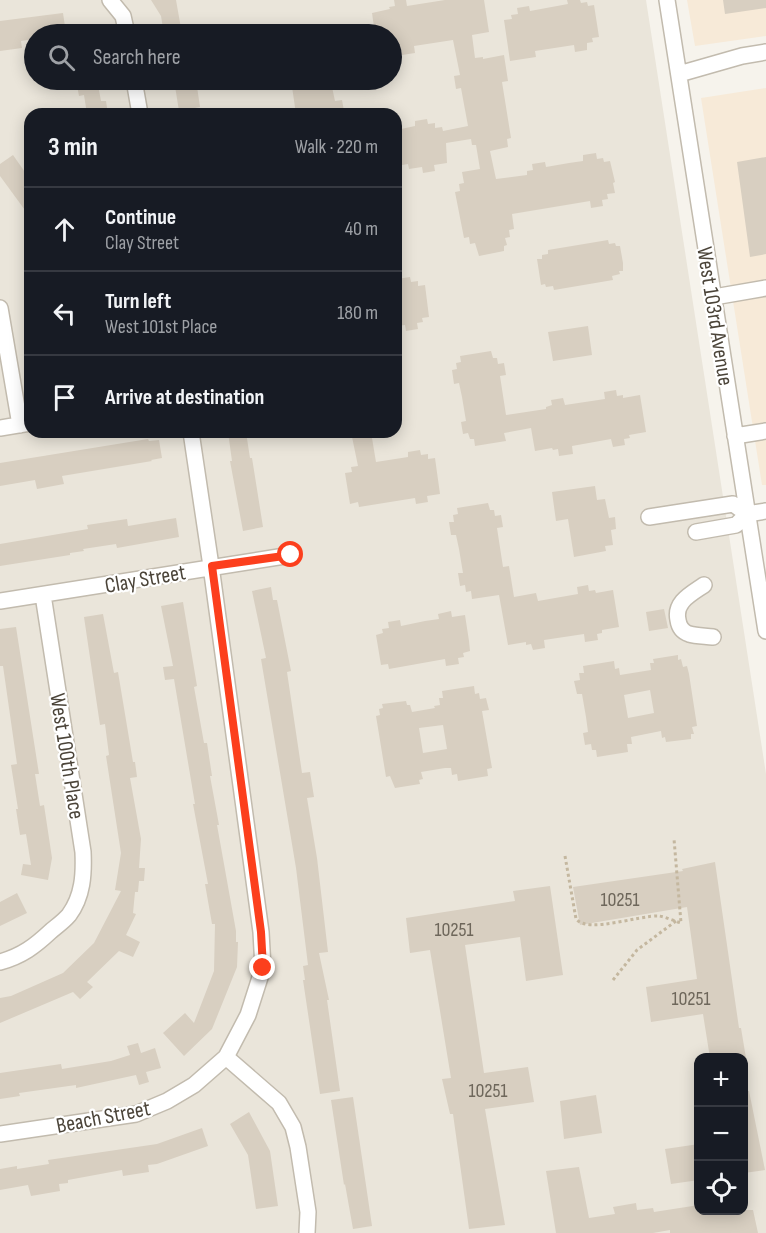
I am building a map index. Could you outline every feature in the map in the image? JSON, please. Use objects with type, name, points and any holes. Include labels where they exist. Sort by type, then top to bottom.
[{"type":"street","points":[[110,0],[123,16],[125,24]]},
{"type":"street","name":"West 103rd Avenue","points":[[667,0],[766,631]]},
{"type":"street","points":[[679,74],[742,56],[766,52]]},
{"type":"street","points":[[136,90],[139,108]]},
{"type":"street","points":[[714,297],[766,288]]},
{"type":"street","points":[[0,308],[24,419]]},
{"type":"street","points":[[0,428],[24,424]]},
{"type":"street","points":[[735,436],[766,431]]},
{"type":"street","points":[[192,438],[212,566],[263,954],[263,968],[248,1015],[226,1057],[279,1103],[293,1127],[308,1212],[308,1233]]},
{"type":"street","points":[[649,517],[733,504],[747,514]]},
{"type":"street","points":[[696,532],[736,525],[747,514],[766,511]]},
{"type":"street","name":"Clay Street","points":[[0,601],[291,555]]},
{"type":"street","points":[[704,585],[686,597],[679,605],[677,615],[680,627],[687,634],[713,637]]},
{"type":"street","name":"West 100th Place","points":[[0,962],[16,957],[38,945],[68,915],[78,898],[83,880],[83,852],[43,595]]},
{"type":"street","name":"Beach Street","points":[[0,1134],[136,1114],[168,1101],[194,1085],[226,1057]]},
{"type":"path","points":[[565,856],[576,919],[579,923],[591,926],[659,916],[681,923],[674,839]]},
{"type":"path","points":[[613,980],[637,950],[676,921]]},
{"type":"shaded area","points":[[0,0],[646,0],[766,774],[766,1233],[0,1233]]},
{"type":"shaded area","points":[[687,0],[766,0],[766,36],[695,46]]},
{"type":"shaded area","points":[[766,88],[766,485],[762,485],[701,98]]},
{"type":"building","points":[[151,0],[176,0],[180,24],[162,24],[161,16]]},
{"type":"building","points":[[394,0],[406,0],[407,6],[445,0],[484,0],[489,32],[472,35],[475,58],[483,57],[483,59],[504,55],[508,81],[502,82],[511,138],[507,139],[508,147],[490,151],[496,179],[527,175],[527,171],[533,170],[532,164],[545,162],[546,167],[583,161],[583,155],[596,153],[597,159],[603,158],[604,162],[610,161],[615,193],[607,194],[608,199],[602,200],[603,206],[591,208],[590,201],[512,214],[514,229],[509,230],[510,237],[505,238],[507,245],[504,246],[504,251],[479,256],[475,243],[470,244],[469,237],[464,238],[455,192],[460,191],[459,184],[464,183],[462,172],[480,169],[476,145],[472,145],[471,139],[446,143],[447,163],[434,165],[435,171],[423,173],[422,167],[409,169],[408,164],[402,165],[402,129],[415,126],[415,121],[427,119],[428,124],[435,123],[435,128],[442,127],[443,131],[468,126],[461,88],[456,89],[454,76],[460,75],[453,40],[414,46],[415,53],[402,55],[402,24],[374,24],[372,13],[395,6]]},
{"type":"building","points":[[567,0],[580,0],[581,3],[587,2],[588,6],[594,5],[599,37],[592,38],[593,42],[587,43],[587,50],[575,52],[574,45],[535,51],[536,57],[510,61],[504,20],[512,19],[511,15],[518,14],[517,8],[529,6],[530,11],[568,4]]},
{"type":"building","points":[[723,0],[766,0],[766,8],[725,14]]},
{"type":"building","points":[[63,13],[65,24],[24,24],[22,48],[0,51],[0,21]]},
{"type":"building","points":[[78,90],[99,90],[101,101],[106,101],[107,108],[86,108],[84,95],[79,96]]},
{"type":"building","points":[[176,90],[197,90],[200,107],[179,108]]},
{"type":"building","points":[[292,90],[333,90],[335,101],[342,100],[343,108],[295,108]]},
{"type":"building","points":[[13,155],[24,171],[24,209],[0,176],[0,164]]},
{"type":"building","points":[[766,157],[766,254],[750,257],[737,162]]},
{"type":"building","points":[[608,240],[609,244],[615,243],[616,246],[620,246],[623,263],[623,271],[612,276],[613,280],[554,290],[553,286],[541,285],[537,259],[542,259],[542,255],[548,254],[548,250]]},
{"type":"building","points":[[410,277],[411,282],[418,281],[418,286],[425,285],[429,317],[422,318],[423,322],[417,323],[418,329],[406,331],[405,325],[402,325],[402,278]]},
{"type":"building","points":[[588,326],[592,355],[553,361],[548,332]]},
{"type":"building","points":[[491,351],[493,358],[497,358],[498,364],[504,363],[506,375],[500,376],[506,415],[546,409],[552,405],[551,400],[563,398],[565,405],[605,399],[604,392],[616,390],[617,396],[623,395],[623,398],[640,395],[646,432],[629,435],[630,438],[624,439],[625,445],[613,447],[611,439],[572,446],[573,454],[559,456],[558,449],[535,451],[531,428],[504,433],[506,441],[475,446],[474,439],[470,439],[468,433],[463,434],[461,422],[466,421],[462,397],[459,383],[454,384],[452,370],[457,369],[456,363],[461,362],[460,356]]},
{"type":"building","points":[[229,438],[247,438],[263,527],[243,531],[230,461],[232,461]]},
{"type":"building","points":[[352,438],[372,438],[376,462],[408,457],[408,452],[420,450],[421,455],[428,454],[428,459],[435,458],[440,494],[427,496],[428,502],[416,504],[415,498],[359,507],[358,502],[350,504],[345,473],[352,472],[351,467],[358,466]]},
{"type":"building","points":[[148,439],[149,441],[159,440],[162,458],[62,476],[64,484],[37,489],[35,480],[0,486],[0,463]]},
{"type":"building","points":[[595,486],[597,500],[605,499],[609,518],[615,517],[616,529],[611,530],[613,545],[605,546],[606,551],[574,557],[568,519],[556,521],[552,492]]},
{"type":"building","points":[[488,503],[490,510],[494,510],[495,516],[501,515],[503,527],[497,528],[503,567],[509,566],[514,597],[536,593],[538,601],[578,594],[577,587],[588,585],[589,591],[595,590],[596,593],[613,590],[619,627],[602,630],[602,633],[597,634],[598,640],[585,642],[584,634],[544,640],[545,648],[533,650],[531,644],[526,645],[526,642],[508,645],[499,595],[472,599],[471,591],[466,592],[465,585],[460,586],[458,573],[463,573],[459,549],[456,535],[451,535],[449,522],[454,522],[453,515],[458,514],[457,508]]},
{"type":"building","points":[[176,518],[179,537],[117,548],[116,544],[83,549],[84,551],[70,553],[70,555],[0,566],[0,544],[88,529],[87,525],[127,519],[128,526]]},
{"type":"building","points":[[271,587],[273,600],[277,600],[291,671],[287,672],[302,773],[310,772],[314,797],[307,798],[317,858],[328,952],[319,953],[329,1000],[327,1000],[340,1091],[320,1094],[303,980],[305,980],[303,966],[308,965],[296,868],[261,659],[266,658],[252,591]]},
{"type":"building","points":[[183,602],[197,686],[194,687],[204,743],[207,743],[212,776],[210,776],[219,825],[217,825],[236,942],[238,942],[237,967],[212,1029],[184,1056],[163,1033],[185,1013],[194,1023],[214,971],[215,924],[212,924],[205,884],[208,884],[174,679],[165,680],[163,667],[173,666],[161,606]]},
{"type":"building","points":[[664,609],[668,628],[649,631],[646,612]]},
{"type":"building","points":[[451,611],[452,617],[465,615],[469,641],[470,651],[463,653],[464,657],[458,658],[459,664],[446,666],[445,659],[389,669],[388,664],[381,665],[376,635],[383,633],[382,629],[389,628],[388,622],[400,620],[401,626],[439,619],[438,614]]},
{"type":"building","points":[[103,614],[114,673],[118,672],[137,777],[130,778],[141,839],[139,868],[145,868],[144,881],[139,881],[138,892],[135,892],[133,913],[136,914],[126,935],[140,942],[133,957],[119,951],[87,982],[93,987],[80,999],[73,992],[0,1023],[0,998],[11,996],[63,973],[94,943],[121,891],[115,890],[121,853],[106,756],[109,755],[105,724],[100,725],[84,617]]},
{"type":"building","points":[[16,627],[39,774],[35,774],[40,806],[44,805],[52,858],[48,880],[21,875],[23,864],[31,865],[26,834],[20,835],[11,765],[17,764],[3,666],[0,666],[0,629]]},
{"type":"building","points":[[678,655],[678,660],[681,659],[683,667],[687,666],[697,726],[692,727],[694,734],[691,734],[691,739],[666,742],[665,737],[662,738],[661,731],[631,737],[632,744],[627,744],[628,752],[597,757],[596,750],[592,750],[591,744],[585,745],[583,733],[588,732],[586,717],[582,694],[577,694],[574,681],[580,680],[579,673],[584,673],[583,666],[614,661],[615,669],[619,668],[620,675],[651,670],[650,663],[654,663],[653,659]],"holes":[[[650,690],[654,713],[628,718],[624,695]]]},
{"type":"building","points":[[474,686],[475,694],[479,693],[480,699],[486,698],[489,710],[482,711],[492,768],[487,769],[488,776],[458,781],[457,774],[452,775],[451,768],[421,772],[423,779],[419,780],[420,784],[395,788],[390,776],[386,777],[376,716],[380,715],[379,709],[383,708],[382,704],[406,701],[412,712],[435,708],[434,706],[440,705],[439,698],[443,698],[442,691]],"holes":[[[443,725],[447,749],[423,753],[419,728]]]},
{"type":"building","points":[[715,862],[739,1028],[741,1028],[745,1053],[709,1053],[703,1014],[651,1022],[646,987],[697,979],[687,907],[580,925],[573,887],[683,871],[682,869]]},
{"type":"building","points":[[550,886],[563,975],[526,981],[520,937],[465,945],[484,1073],[528,1067],[534,1102],[485,1109],[505,1225],[469,1229],[453,1114],[450,1114],[442,1079],[451,1078],[430,950],[410,953],[406,918],[515,901],[513,891]]},
{"type":"building","points":[[17,893],[27,913],[0,926],[0,902]]},
{"type":"building","points":[[138,1043],[141,1053],[155,1048],[161,1068],[146,1072],[149,1082],[139,1085],[136,1075],[76,1088],[76,1085],[19,1093],[20,1096],[0,1099],[0,1073],[61,1064],[62,1069],[111,1061],[130,1055],[127,1046]]},
{"type":"building","points":[[748,1091],[749,1091],[765,1170],[748,1172]]},
{"type":"building","points":[[596,1095],[602,1133],[564,1139],[560,1101]]},
{"type":"building","points":[[353,1097],[372,1226],[353,1229],[331,1100]]},
{"type":"building","points":[[249,1112],[270,1151],[278,1206],[256,1209],[248,1155],[230,1124]]},
{"type":"building","points":[[202,1128],[208,1146],[148,1165],[149,1172],[123,1176],[122,1170],[68,1180],[68,1183],[59,1184],[60,1191],[31,1196],[28,1185],[0,1190],[0,1169],[49,1164],[48,1160],[157,1144]]},
{"type":"building","points":[[694,1145],[694,1181],[671,1184],[665,1149]]},
{"type":"building","points":[[579,1167],[589,1218],[615,1214],[613,1207],[636,1203],[637,1210],[653,1208],[654,1212],[694,1206],[694,1215],[748,1215],[748,1210],[753,1210],[758,1233],[670,1233],[670,1230],[653,1233],[556,1233],[546,1171]]},
{"type":"route","points":[[263,968],[261,932],[212,566],[291,555]]}]
